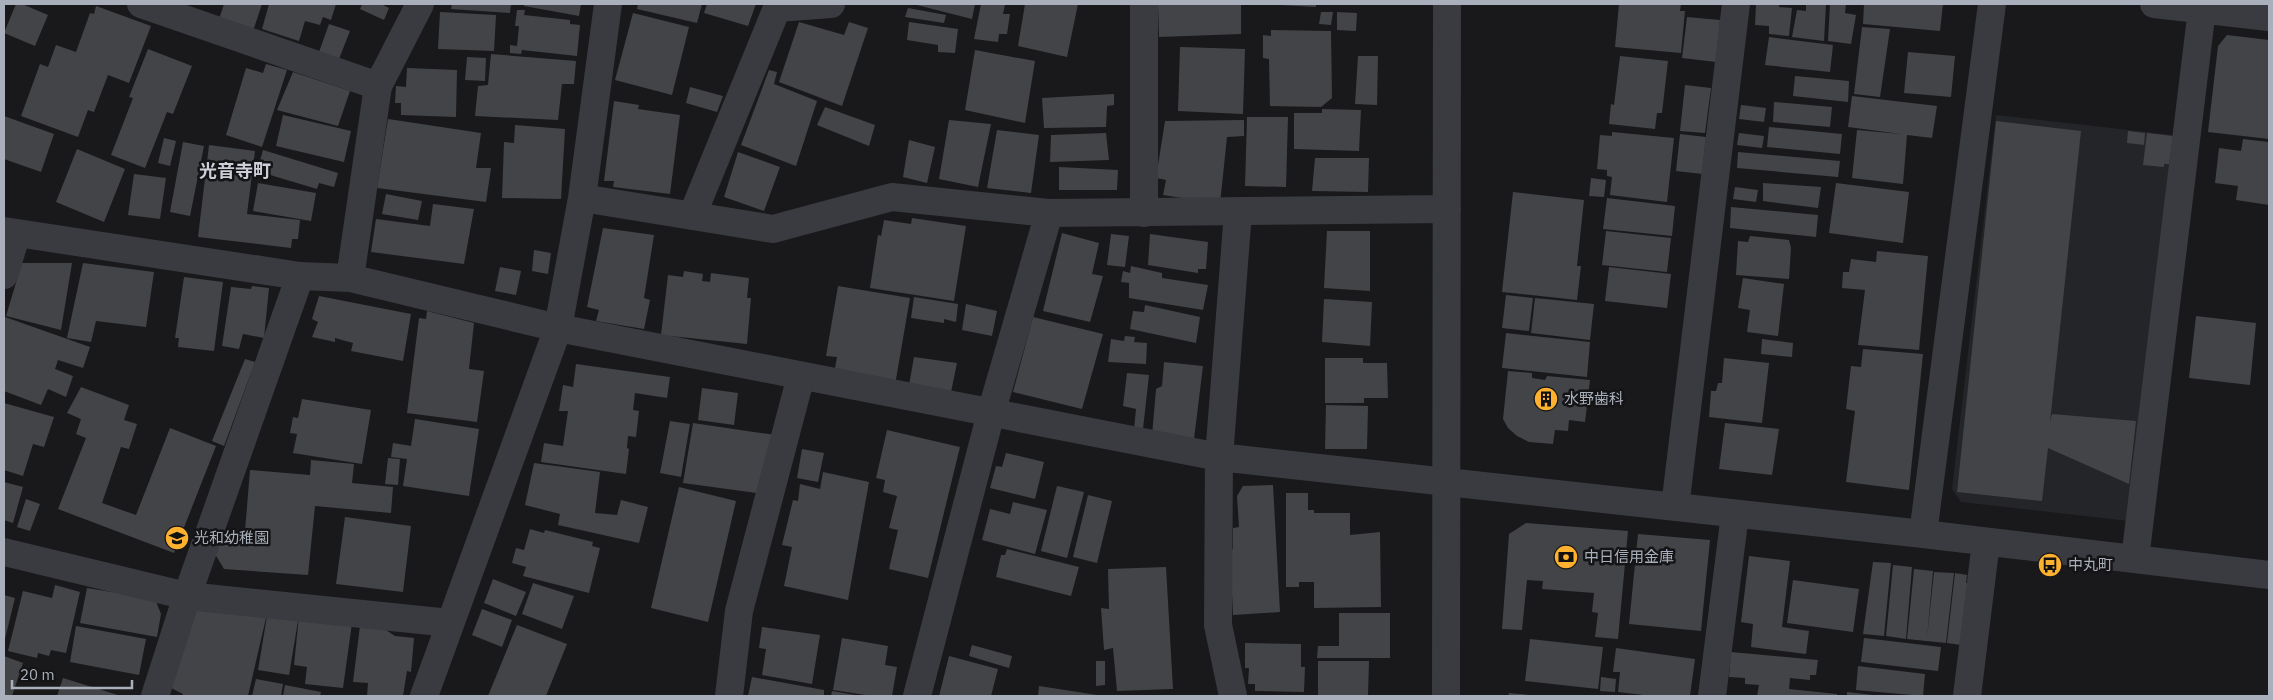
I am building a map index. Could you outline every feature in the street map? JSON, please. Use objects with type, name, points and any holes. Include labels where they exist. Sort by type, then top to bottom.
[{"type":"street","points":[[141,4],[378,86]]},
{"type":"street","points":[[350,278],[378,86],[420,4]]},
{"type":"street","points":[[424,696],[558,328],[582,198],[608,4]]},
{"type":"street","points":[[692,216],[777,8],[831,4]]},
{"type":"street","points":[[1144,4],[1144,213]]},
{"type":"street","points":[[1446,696],[1447,4]]},
{"type":"street","points":[[1675,507],[1736,4]]},
{"type":"street","points":[[1923,534],[1992,4]]},
{"type":"street","points":[[2154,4],[2269,17]]},
{"type":"street","points":[[2135,559],[2202,9]]},
{"type":"street","points":[[582,198],[773,229],[892,197],[1048,214],[1447,209]]},
{"type":"street","points":[[1233,696],[1218,624],[1219,458],[1238,212]]},
{"type":"street","points":[[917,696],[991,413],[1048,214]]},
{"type":"street","points":[[4,275],[10,232],[300,276],[350,278],[558,328],[1219,458],[1923,534],[2269,575]]},
{"type":"street","points":[[155,696],[187,596],[300,276]]},
{"type":"street","points":[[729,696],[739,611],[800,376]]},
{"type":"street","points":[[1712,696],[1735,514]]},
{"type":"street","points":[[1967,696],[1986,542]]},
{"type":"street","points":[[4,552],[187,596],[450,623]]},
{"type":"shaded area","points":[[1996,115],[2173,135],[2129,521],[1961,502],[1952,489]]},
{"type":"building","points":[[16,4],[22,4],[48,15],[35,46],[4,33]]},
{"type":"building","points":[[224,4],[262,4],[253,31],[219,19]]},
{"type":"building","points":[[269,4],[336,4],[331,20],[323,17],[320,25],[305,21],[299,41],[262,29]]},
{"type":"building","points":[[362,4],[381,4],[389,8],[384,20],[360,9]]},
{"type":"building","points":[[452,4],[511,4],[510,13],[451,9]]},
{"type":"building","points":[[524,4],[581,4],[579,16],[524,6]]},
{"type":"building","points":[[638,4],[702,4],[697,23],[637,9]]},
{"type":"building","points":[[707,4],[756,4],[748,26],[704,13]]},
{"type":"building","points":[[913,4],[975,4],[972,19]]},
{"type":"building","points":[[981,4],[1005,4],[1003,14],[1010,14],[1007,34],[999,34],[998,42],[974,39]]},
{"type":"building","points":[[1025,4],[1078,4],[1067,57],[1018,46]]},
{"type":"building","points":[[1158,4],[1241,4],[1241,34],[1159,37]]},
{"type":"building","points":[[1316,4],[1316,7],[1280,5]]},
{"type":"building","points":[[1619,4],[1681,4],[1680,11],[1685,11],[1681,53],[1615,47]]},
{"type":"building","points":[[1756,4],[1779,4],[1779,7],[1792,8],[1789,36],[1769,34],[1769,26],[1755,25]]},
{"type":"building","points":[[1806,4],[1826,4],[1824,41],[1792,37],[1797,10],[1806,11]]},
{"type":"building","points":[[1830,4],[1846,4],[1845,13],[1856,15],[1851,44],[1828,41]]},
{"type":"building","points":[[1864,4],[1943,4],[1940,31],[1863,24]]},
{"type":"building","points":[[96,6],[151,26],[129,83],[108,75],[94,112],[88,110],[78,137],[21,116],[40,64],[48,67],[56,45],[76,52],[90,13],[94,14]]},
{"type":"building","points":[[908,8],[946,15],[944,23],[905,17]]},
{"type":"building","points":[[517,10],[525,10],[524,15],[570,20],[570,24],[580,25],[577,56],[522,50],[521,54],[510,53],[510,45],[517,46],[519,26],[515,26]]},
{"type":"building","points":[[440,12],[496,15],[494,51],[438,49]]},
{"type":"building","points":[[1321,12],[1333,12],[1331,25],[1319,24]]},
{"type":"building","points":[[1337,12],[1357,13],[1356,31],[1337,30]]},
{"type":"building","points":[[633,13],[689,27],[672,95],[615,80]]},
{"type":"building","points":[[1687,17],[1720,20],[1716,62],[1682,58]]},
{"type":"building","points":[[799,22],[844,35],[849,22],[868,28],[842,106],[779,82]]},
{"type":"building","points":[[909,22],[958,29],[955,53],[938,52],[938,45],[907,40]]},
{"type":"building","points":[[329,24],[350,31],[339,59],[319,52]]},
{"type":"building","points":[[1862,27],[1890,29],[1880,97],[1854,94]]},
{"type":"building","points":[[1271,30],[1331,31],[1332,98],[1321,107],[1270,106],[1269,59],[1263,58],[1263,35],[1271,36]]},
{"type":"building","points":[[2227,35],[2269,40],[2269,139],[2208,132],[2218,46]]},
{"type":"building","points":[[1769,37],[1833,45],[1830,72],[1765,65]]},
{"type":"building","points":[[1180,47],[1245,49],[1243,114],[1178,111]]},
{"type":"building","points":[[148,49],[192,66],[173,114],[167,112],[145,168],[111,155],[133,98],[129,97]]},
{"type":"building","points":[[975,50],[1035,61],[1025,123],[965,110]]},
{"type":"building","points":[[1908,52],[1955,56],[1951,97],[1904,93]]},
{"type":"building","points":[[491,54],[576,61],[574,84],[562,84],[558,120],[475,116],[478,86],[488,85]]},
{"type":"building","points":[[1358,56],[1378,56],[1377,105],[1355,104]]},
{"type":"building","points":[[1620,56],[1668,61],[1662,113],[1657,113],[1655,129],[1609,124],[1611,104],[1614,105]]},
{"type":"building","points":[[467,57],[486,58],[485,81],[465,80]]},
{"type":"building","points":[[266,64],[287,70],[262,147],[226,135],[246,68],[263,73]]},
{"type":"building","points":[[407,68],[457,70],[456,117],[401,115],[401,103],[395,103],[396,86],[406,87]]},
{"type":"building","points":[[769,70],[777,72],[774,84],[817,101],[796,166],[741,145]]},
{"type":"building","points":[[293,72],[350,91],[338,126],[277,110]]},
{"type":"building","points":[[1795,76],[1849,81],[1848,102],[1793,96]]},
{"type":"building","points":[[1685,85],[1711,88],[1705,133],[1680,131]]},
{"type":"building","points":[[690,87],[723,96],[717,112],[686,103]]},
{"type":"building","points":[[1114,94],[1114,105],[1107,106],[1106,127],[1044,128],[1042,98]]},
{"type":"building","points":[[1852,96],[1937,106],[1932,138],[1907,135],[1903,184],[1852,178],[1857,130],[1901,134],[1848,127]]},
{"type":"building","points":[[614,101],[639,105],[638,109],[680,115],[670,194],[613,187],[614,181],[604,181]]},
{"type":"building","points":[[1774,102],[1832,107],[1830,127],[1773,122]]},
{"type":"building","points":[[1741,105],[1766,108],[1764,122],[1739,119]]},
{"type":"building","points":[[825,107],[875,125],[869,146],[817,125]]},
{"type":"building","points":[[1322,109],[1361,110],[1359,151],[1294,149],[1294,113],[1322,113]]},
{"type":"building","points":[[283,115],[351,131],[344,162],[276,146]]},
{"type":"building","points":[[4,116],[54,134],[41,172],[4,159]]},
{"type":"building","points":[[1247,117],[1288,117],[1286,187],[1245,186]]},
{"type":"building","points":[[388,119],[481,133],[476,168],[491,168],[486,202],[377,188]]},
{"type":"building","points":[[949,120],[991,124],[978,187],[939,179]]},
{"type":"building","points":[[1244,120],[1244,136],[1227,137],[1220,204],[1163,195],[1166,180],[1156,178],[1165,121]]},
{"type":"building","points":[[1996,121],[2081,131],[2050,422],[2052,414],[2136,421],[2129,484],[2048,448],[2042,501],[1957,492]]},
{"type":"building","points":[[515,125],[565,129],[561,199],[502,198],[504,142],[514,143]]},
{"type":"building","points":[[1769,127],[1842,134],[1840,154],[1767,147]]},
{"type":"building","points":[[997,130],[1039,135],[1031,193],[987,188]]},
{"type":"building","points":[[2128,131],[2145,133],[2144,145],[2127,143]]},
{"type":"building","points":[[1612,132],[1674,138],[1667,202],[1610,195],[1612,177],[1607,176],[1607,170],[1597,169],[1600,135],[1612,136]]},
{"type":"building","points":[[1106,133],[1109,160],[1050,162],[1051,135]]},
{"type":"building","points":[[1739,133],[1764,136],[1762,148],[1737,145]]},
{"type":"building","points":[[2147,133],[2173,136],[2169,164],[2164,164],[2164,167],[2143,165]]},
{"type":"building","points":[[1680,134],[1706,137],[1702,174],[1676,171]]},
{"type":"building","points":[[164,138],[176,141],[170,166],[158,163]]},
{"type":"building","points":[[2243,139],[2269,142],[2269,205],[2236,200],[2238,186],[2215,183],[2219,148],[2241,151]]},
{"type":"building","points":[[909,140],[935,147],[927,183],[903,177]]},
{"type":"building","points":[[183,142],[204,146],[190,216],[170,212]]},
{"type":"building","points":[[209,145],[255,151],[247,214],[300,220],[298,239],[292,239],[291,248],[198,237]]},
{"type":"building","points":[[77,149],[125,169],[104,222],[56,202]]},
{"type":"building","points":[[263,150],[338,173],[334,187],[319,183],[317,189],[257,171]]},
{"type":"building","points":[[738,152],[780,167],[764,211],[724,197]]},
{"type":"building","points":[[1738,152],[1840,161],[1838,177],[1737,168]]},
{"type":"building","points":[[1315,158],[1369,158],[1368,192],[1312,191]]},
{"type":"building","points":[[1059,167],[1118,170],[1117,190],[1059,190]]},
{"type":"building","points":[[134,174],[166,178],[160,219],[128,215]]},
{"type":"building","points":[[1591,178],[1606,180],[1604,197],[1589,196]]},
{"type":"building","points":[[258,183],[316,193],[311,221],[253,211]]},
{"type":"building","points":[[1763,183],[1821,187],[1818,208],[1763,201]]},
{"type":"building","points":[[1836,183],[1909,192],[1903,243],[1829,233]]},
{"type":"building","points":[[1735,187],[1758,190],[1756,202],[1733,199]]},
{"type":"building","points":[[1513,192],[1584,200],[1577,266],[1581,266],[1577,300],[1502,292]]},
{"type":"building","points":[[386,194],[422,201],[418,220],[382,214]]},
{"type":"building","points":[[1607,198],[1675,206],[1672,236],[1603,229]]},
{"type":"building","points":[[433,204],[474,209],[464,264],[371,252],[376,219],[430,226]]},
{"type":"building","points":[[1731,207],[1818,215],[1816,237],[1730,228]]},
{"type":"building","points":[[912,218],[966,226],[954,301],[870,288],[878,235],[881,236],[884,220],[911,224]]},
{"type":"building","points":[[603,228],[654,235],[644,298],[650,300],[644,329],[596,321],[599,310],[587,307]]},
{"type":"building","points":[[1327,231],[1370,231],[1370,291],[1324,288]]},
{"type":"building","points":[[1606,231],[1671,238],[1667,272],[1602,265]]},
{"type":"building","points":[[1062,233],[1099,243],[1092,274],[1103,276],[1090,322],[1043,311]]},
{"type":"building","points":[[1111,234],[1129,236],[1125,267],[1107,265]]},
{"type":"building","points":[[1150,234],[1208,242],[1206,269],[1198,269],[1198,273],[1148,265]]},
{"type":"building","points":[[1750,236],[1789,240],[1791,248],[1789,279],[1736,275],[1738,241],[1748,242]]},
{"type":"building","points":[[534,250],[551,253],[548,274],[532,271]]},
{"type":"building","points":[[1877,251],[1928,256],[1919,350],[1858,345],[1865,290],[1842,288],[1843,272],[1849,272],[1851,259],[1876,262]]},
{"type":"building","points":[[22,263],[72,263],[61,330],[6,316]]},
{"type":"building","points":[[83,263],[154,272],[146,327],[96,321],[91,342],[67,338]]},
{"type":"building","points":[[1131,266],[1162,273],[1162,278],[1208,285],[1203,310],[1129,298],[1129,283],[1121,282],[1123,271],[1130,273]]},
{"type":"building","points":[[500,267],[521,271],[516,295],[495,291]]},
{"type":"building","points":[[1609,267],[1671,274],[1667,308],[1605,301]]},
{"type":"building","points":[[684,271],[703,274],[702,281],[710,282],[711,273],[749,278],[747,298],[751,298],[747,344],[661,335],[668,275],[683,277]]},
{"type":"building","points":[[184,277],[223,282],[214,351],[178,347],[179,338],[175,338]]},
{"type":"building","points":[[1743,278],[1784,284],[1778,336],[1747,332],[1750,310],[1738,308]]},
{"type":"building","points":[[252,286],[269,288],[264,338],[243,334],[239,349],[222,346],[231,287],[251,289]]},
{"type":"building","points":[[838,286],[910,298],[895,385],[834,374],[837,357],[826,356]]},
{"type":"building","points":[[1506,295],[1533,298],[1529,331],[1502,328]]},
{"type":"building","points":[[319,296],[411,314],[403,361],[351,351],[353,343],[335,338],[335,342],[312,337],[318,322],[312,319]]},
{"type":"building","points":[[914,297],[958,304],[956,322],[944,319],[944,323],[911,318]]},
{"type":"building","points":[[1535,298],[1594,304],[1590,340],[1531,333]]},
{"type":"building","points":[[1324,299],[1372,302],[1370,346],[1322,342]]},
{"type":"building","points":[[966,304],[997,311],[992,336],[962,330]]},
{"type":"building","points":[[1145,305],[1200,317],[1196,343],[1130,329],[1133,311],[1144,312]]},
{"type":"building","points":[[427,311],[474,323],[469,369],[484,371],[477,422],[407,413],[419,318],[426,319]]},
{"type":"building","points":[[2196,316],[2256,323],[2250,385],[2189,378]]},
{"type":"building","points":[[5,317],[90,347],[83,368],[58,360],[55,369],[73,376],[66,397],[48,389],[41,405],[4,391]]},
{"type":"building","points":[[1033,317],[1103,334],[1082,409],[1013,392]]},
{"type":"building","points":[[1506,333],[1590,342],[1587,377],[1502,368]]},
{"type":"building","points":[[1125,336],[1135,337],[1134,342],[1147,343],[1146,364],[1108,362],[1111,339],[1124,341]]},
{"type":"building","points":[[1762,339],[1793,343],[1792,357],[1761,354]]},
{"type":"building","points":[[1863,349],[1923,354],[1909,490],[1846,482],[1855,411],[1846,409],[1851,366],[1861,367]]},
{"type":"building","points":[[914,357],[957,363],[950,397],[908,391]]},
{"type":"building","points":[[1325,358],[1363,358],[1363,363],[1387,363],[1388,398],[1364,398],[1364,403],[1325,403]]},
{"type":"building","points":[[1724,358],[1769,363],[1762,423],[1709,417],[1711,391],[1716,391],[1718,383],[1722,383]]},
{"type":"building","points":[[245,359],[255,362],[224,446],[212,441]]},
{"type":"building","points":[[1164,362],[1203,366],[1194,439],[1152,436],[1156,389],[1162,386]]},
{"type":"building","points":[[576,364],[670,377],[667,398],[635,393],[633,410],[639,411],[636,437],[628,436],[627,448],[629,449],[626,474],[541,462],[544,443],[563,446],[568,411],[559,411],[563,385],[573,387]]},
{"type":"building","name":"水野歯科","points":[[1508,371],[1532,373],[1532,378],[1545,380],[1547,376],[1590,380],[1585,422],[1569,420],[1568,431],[1555,430],[1553,444],[1529,442],[1517,436],[1508,428],[1503,419]]},
{"type":"building","points":[[1127,373],[1149,375],[1143,429],[1134,429],[1136,409],[1123,406]]},
{"type":"building","points":[[81,387],[129,405],[124,420],[137,424],[129,449],[121,447],[102,503],[136,515],[170,428],[216,446],[174,553],[58,509],[86,438],[76,434],[81,419],[67,413]]},
{"type":"building","points":[[702,388],[738,393],[734,425],[698,420]]},
{"type":"building","points":[[302,399],[371,410],[362,464],[293,453],[297,434],[290,433],[293,417],[298,418]]},
{"type":"building","points":[[4,403],[54,417],[44,447],[33,444],[23,476],[4,470]]},
{"type":"building","points":[[1326,405],[1368,406],[1367,449],[1325,449]]},
{"type":"building","points":[[415,419],[479,429],[469,496],[403,486],[407,459],[391,457],[393,443],[411,446]]},
{"type":"building","points":[[670,421],[690,424],[681,477],[660,473]]},
{"type":"building","points":[[693,423],[775,435],[764,494],[683,483]]},
{"type":"building","points":[[1725,423],[1779,429],[1772,475],[1719,469]]},
{"type":"building","points":[[887,430],[960,447],[928,578],[889,569],[898,530],[889,528],[897,496],[883,492],[885,480],[876,478]]},
{"type":"building","points":[[802,449],[824,453],[818,482],[797,478]]},
{"type":"building","points":[[1006,453],[1044,462],[1035,499],[990,488],[996,466],[1002,467]]},
{"type":"building","points":[[388,458],[400,459],[398,485],[385,484]]},
{"type":"building","points":[[311,460],[354,464],[352,483],[393,487],[391,513],[315,506],[308,575],[224,569],[215,554],[226,528],[245,531],[250,470],[310,475]]},
{"type":"building","points":[[534,463],[600,472],[595,513],[617,515],[621,500],[648,507],[639,543],[558,525],[560,514],[525,505]]},
{"type":"building","points":[[823,472],[869,482],[848,600],[784,586],[792,547],[782,545],[793,500],[798,501],[800,484],[820,489]]},
{"type":"building","points":[[4,482],[23,487],[13,523],[4,520]]},
{"type":"building","points":[[1273,485],[1280,612],[1233,615],[1230,549],[1233,549],[1233,528],[1239,527],[1237,496],[1243,486]]},
{"type":"building","points":[[1057,486],[1084,492],[1067,558],[1041,551]]},
{"type":"building","points":[[679,487],[736,501],[708,622],[651,608]]},
{"type":"building","points":[[1286,493],[1308,493],[1308,510],[1314,510],[1314,513],[1350,513],[1350,535],[1380,532],[1381,607],[1314,608],[1314,582],[1299,582],[1299,587],[1286,587]]},
{"type":"building","points":[[1088,495],[1112,501],[1097,563],[1073,557]]},
{"type":"building","points":[[26,499],[40,504],[30,531],[17,527]]},
{"type":"building","points":[[1013,502],[1047,510],[1035,554],[982,540],[990,509],[1010,514]]},
{"type":"building","points":[[345,517],[411,526],[403,592],[336,584]]},
{"type":"building","name":"中日信用金庫","points":[[1526,523],[1628,531],[1618,639],[1595,637],[1598,613],[1592,612],[1594,593],[1542,589],[1543,581],[1527,580],[1522,630],[1502,629],[1509,534]]},
{"type":"building","points":[[530,529],[544,533],[545,530],[593,542],[592,546],[600,548],[589,593],[523,576],[526,567],[512,563],[516,548],[524,550]]},
{"type":"building","points":[[1638,534],[1710,540],[1701,631],[1629,624]]},
{"type":"building","points":[[1007,549],[1079,567],[1071,596],[996,577],[1001,555],[1005,555]]},
{"type":"building","points":[[1749,556],[1790,561],[1782,627],[1809,631],[1806,654],[1751,647],[1753,624],[1741,622]]},
{"type":"building","points":[[1873,562],[1891,563],[1884,636],[1863,634]]},
{"type":"building","points":[[1893,565],[1912,567],[1906,639],[1886,636]]},
{"type":"building","points":[[1166,567],[1173,689],[1117,691],[1113,648],[1104,650],[1101,608],[1109,609],[1108,569]]},
{"type":"building","points":[[1914,569],[1933,571],[1927,638],[1934,572],[1954,573],[1946,643],[1907,639]]},
{"type":"building","points":[[1955,573],[1967,575],[1966,583],[1975,583],[1968,646],[1947,643]]},
{"type":"building","points":[[493,579],[526,592],[516,616],[484,603]]},
{"type":"building","points":[[1793,580],[1859,589],[1853,632],[1787,623]]},
{"type":"building","points":[[533,583],[574,596],[562,629],[522,614]]},
{"type":"building","points":[[55,585],[80,592],[66,653],[51,650],[49,656],[38,653],[37,658],[8,651],[23,591],[52,598]]},
{"type":"building","points":[[87,588],[155,599],[161,614],[157,637],[80,623]]},
{"type":"building","points":[[4,595],[15,598],[4,643]]},
{"type":"building","points":[[207,605],[266,618],[248,696],[182,696],[183,694],[171,688],[196,611]]},
{"type":"building","points":[[482,609],[512,620],[502,647],[472,635]]},
{"type":"building","points":[[1339,613],[1390,613],[1390,658],[1317,658],[1318,646],[1339,646]]},
{"type":"building","points":[[267,616],[298,621],[289,675],[258,670]]},
{"type":"building","points":[[299,616],[352,623],[343,688],[305,684],[307,667],[294,665]]},
{"type":"building","points":[[517,625],[567,644],[546,696],[488,696]]},
{"type":"building","points":[[76,626],[146,639],[139,675],[70,662]]},
{"type":"building","points":[[360,626],[386,630],[395,636],[414,638],[411,672],[407,671],[403,696],[367,696],[368,683],[353,682]]},
{"type":"building","points":[[762,627],[820,635],[812,684],[762,675],[766,649],[759,648]]},
{"type":"building","points":[[842,638],[888,646],[885,665],[897,667],[892,696],[872,696],[833,690]]},
{"type":"building","points":[[1864,638],[1941,647],[1938,671],[1861,662]]},
{"type":"building","points":[[1530,639],[1603,647],[1598,689],[1525,681]]},
{"type":"building","points":[[1245,643],[1301,644],[1301,667],[1305,667],[1304,692],[1255,691],[1255,684],[1248,684],[1249,668],[1245,668]]},
{"type":"building","points":[[972,645],[1012,656],[1009,668],[969,656]]},
{"type":"building","points":[[1616,648],[1695,659],[1690,696],[1652,696],[1618,692],[1620,672],[1613,672]]},
{"type":"building","points":[[1731,652],[1818,660],[1816,675],[1810,675],[1810,680],[1790,678],[1789,689],[1837,694],[1837,696],[1757,696],[1759,685],[1745,684],[1745,678],[1729,677]]},
{"type":"building","points":[[4,656],[23,663],[12,696],[4,696]]},
{"type":"building","points":[[949,656],[998,669],[991,696],[939,696]]},
{"type":"building","points":[[1096,661],[1105,661],[1105,685],[1096,686]]},
{"type":"building","points":[[1318,661],[1369,661],[1368,695],[1318,695]]},
{"type":"building","points":[[1858,666],[1925,674],[1923,696],[1856,690]]},
{"type":"building","points":[[752,677],[824,690],[824,696],[748,696]]},
{"type":"building","points":[[1601,677],[1616,679],[1615,692],[1600,691]]},
{"type":"building","points":[[63,678],[121,696],[57,696]]},
{"type":"building","points":[[256,679],[283,684],[281,696],[252,696]]},
{"type":"building","points":[[285,685],[321,692],[320,696],[283,696]]},
{"type":"building","points":[[1039,686],[1097,695],[1097,696],[1038,696]]},
{"type":"building","points":[[832,691],[855,695],[855,696],[831,696]]},
{"type":"building","points":[[1847,692],[1873,695],[1873,696],[1847,696]]},
{"type":"building","points":[[1509,693],[1530,695],[1530,696],[1508,696]]},
{"type":"place","name":"水野歯科","points":[[1546,399]]},
{"type":"place","name":"光和幼稚園","points":[[177,538]]},
{"type":"place","name":"中日信用金庫","points":[[1566,557]]},
{"type":"place","name":"中丸町","points":[[2050,565]]},
{"type":"district","name":"光音寺町","points":[[235,171]]}]
